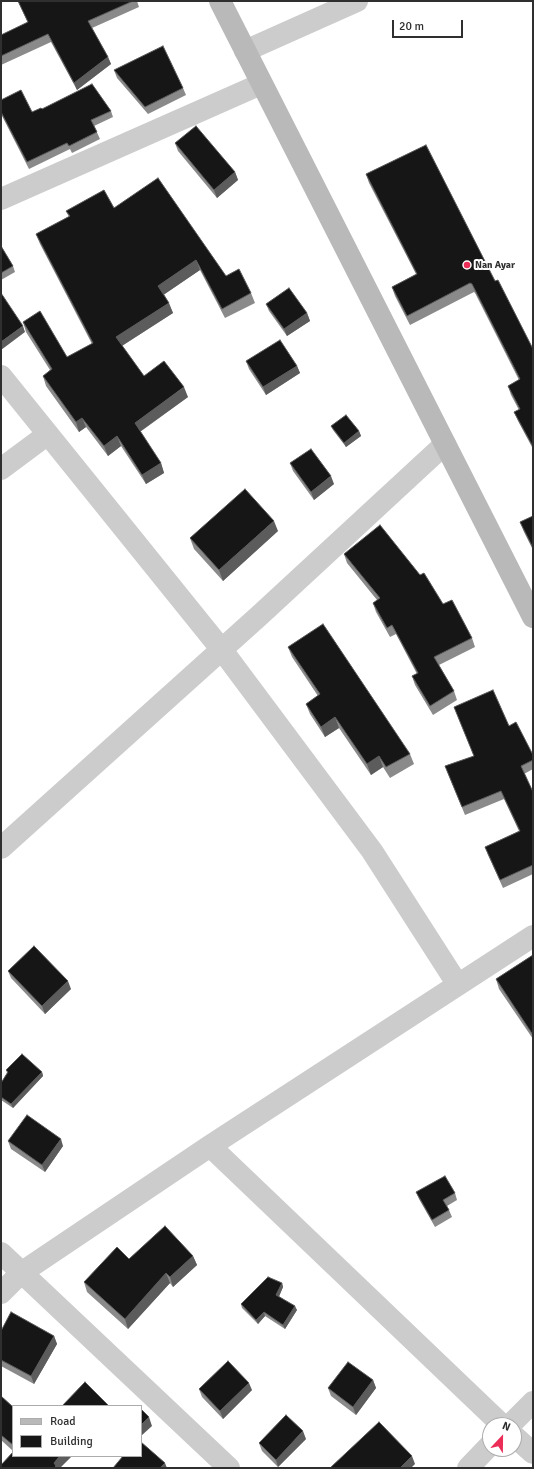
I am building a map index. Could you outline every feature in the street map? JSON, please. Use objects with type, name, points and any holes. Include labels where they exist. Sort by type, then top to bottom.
[{"type":"main road","points":[[220,1],[533,617]]},
{"type":"street","points":[[245,51],[357,1]]},
{"type":"street","points":[[1,199],[261,84]]},
{"type":"street","points":[[1,376],[222,650],[372,851],[458,985]]},
{"type":"street","points":[[1,469],[48,434]]},
{"type":"street","points":[[1,848],[222,650],[445,444]]},
{"type":"street","points":[[1,1294],[21,1273],[210,1146],[533,936]]},
{"type":"street","points":[[210,1146],[494,1417]]},
{"type":"street","points":[[1,1253],[229,1468]]},
{"type":"street","points":[[518,1417],[533,1402]]},
{"type":"street","points":[[522,1443],[533,1453]]},
{"type":"street","points":[[468,1468],[482,1453]]},
{"type":"building","points":[[18,1],[133,1],[88,21],[108,57],[74,83],[48,34],[1,56],[1,35],[28,22]]},
{"type":"building","points":[[163,46],[183,88],[145,107],[114,70]]},
{"type":"building","points":[[92,84],[111,111],[91,120],[97,132],[69,146],[67,143],[27,162],[1,112],[1,100],[21,90],[32,112],[41,108],[42,109]]},
{"type":"building","points":[[196,126],[235,172],[214,190],[175,143]]},
{"type":"building","points":[[426,145],[495,281],[498,280],[533,349],[533,445],[514,412],[520,409],[508,386],[520,379],[472,284],[470,283],[407,316],[392,287],[417,274],[366,174]]},
{"type":"building","points":[[158,178],[226,276],[239,269],[251,293],[222,309],[196,260],[158,286],[169,303],[116,337],[144,376],[164,361],[184,387],[135,423],[161,463],[142,475],[117,436],[104,446],[82,418],[76,422],[43,376],[52,369],[23,322],[40,311],[67,357],[93,343],[36,234],[70,216],[66,211],[104,190],[114,208]]},
{"type":"building","points":[[1,246],[13,266],[1,273]]},
{"type":"building","points":[[289,288],[307,313],[284,329],[266,304]]},
{"type":"building","points":[[1,293],[23,326],[1,342]]},
{"type":"building","points":[[280,340],[297,366],[263,387],[246,361]]},
{"type":"building","points":[[346,415],[359,431],[344,443],[331,426]]},
{"type":"building","points":[[311,449],[331,476],[311,492],[290,463]]},
{"type":"building","points":[[245,489],[274,521],[219,570],[190,538]]},
{"type":"building","points":[[533,516],[533,548],[520,522]]},
{"type":"building","points":[[380,525],[420,575],[424,573],[443,604],[452,600],[472,638],[434,657],[454,691],[430,706],[412,676],[418,673],[392,625],[387,628],[373,603],[380,598],[344,554]]},
{"type":"building","points":[[323,624],[410,754],[386,767],[379,756],[367,764],[335,717],[321,727],[306,704],[320,694],[288,647]]},
{"type":"building","points":[[493,690],[509,726],[516,722],[533,755],[533,760],[521,766],[533,792],[533,865],[500,880],[485,847],[520,831],[501,791],[462,807],[445,766],[474,756],[454,707]]},
{"type":"building","points":[[34,946],[68,981],[42,1006],[8,971]]},
{"type":"building","points":[[533,955],[533,1035],[496,979]]},
{"type":"building","points":[[22,1054],[42,1072],[11,1104],[1,1097],[1,1083],[8,1072],[6,1070]]},
{"type":"building","points":[[27,1115],[61,1139],[42,1165],[8,1141]]},
{"type":"building","points":[[445,1176],[455,1193],[443,1200],[449,1210],[432,1220],[416,1192]]},
{"type":"building","points":[[165,1226],[193,1256],[170,1277],[166,1273],[125,1319],[84,1282],[117,1247],[129,1259]]},
{"type":"building","points":[[268,1277],[282,1283],[276,1295],[295,1306],[283,1325],[264,1312],[256,1320],[241,1304]]},
{"type":"building","points":[[11,1312],[54,1336],[31,1376],[1,1360],[1,1331]]},
{"type":"building","points":[[228,1361],[249,1383],[220,1411],[199,1389]]},
{"type":"building","points":[[348,1362],[373,1380],[353,1407],[328,1388]]},
{"type":"building","points":[[85,1382],[108,1405],[63,1405]]},
{"type":"building","points":[[1,1396],[12,1406],[12,1444],[1,1435]]},
{"type":"building","points":[[142,1410],[149,1417],[142,1424]]},
{"type":"building","points":[[286,1415],[303,1431],[276,1460],[259,1443]]},
{"type":"building","points":[[379,1422],[412,1456],[400,1468],[330,1468]]},
{"type":"building","points":[[142,1443],[165,1463],[160,1468],[113,1468],[122,1457],[142,1457]]},
{"type":"building","points":[[12,1453],[12,1457],[59,1457],[54,1463],[56,1466],[54,1468],[1,1468],[1,1465]]},
{"type":"place","name":"Nan Ayar","points":[[467,265]]}]
